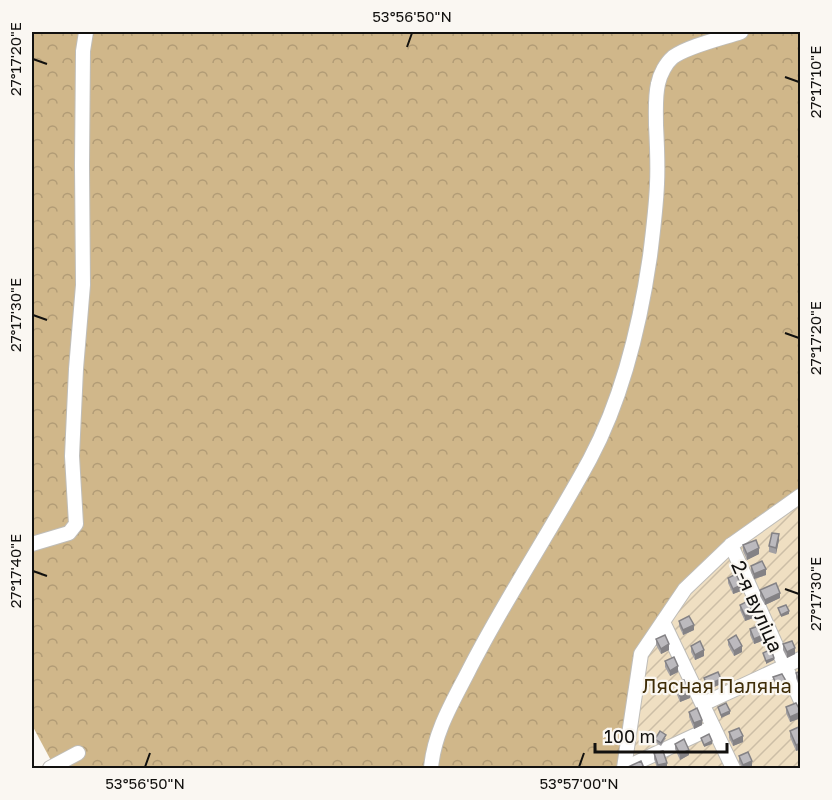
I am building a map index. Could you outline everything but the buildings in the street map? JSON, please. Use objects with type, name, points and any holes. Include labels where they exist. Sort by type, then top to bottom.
[{"type":"street","points":[[32,544],[69,533],[76,524],[72,456],[83,285],[83,51],[86,32]]},
{"type":"street","points":[[430,768],[435,741],[449,708],[514,587],[591,458],[611,414],[631,352],[645,288],[657,186],[656,101],[658,83],[664,67],[673,57],[684,51],[741,32]]},
{"type":"street","points":[[625,768],[641,654],[685,589],[731,545],[801,496]]},
{"type":"street","name":"2-я вуліца","points":[[731,545],[801,699]]},
{"type":"street","points":[[663,622],[733,768]]},
{"type":"street","points":[[703,704],[801,659]]},
{"type":"street","points":[[625,768],[713,727]]},
{"type":"street","points":[[50,768],[78,753]]},
{"type":"green space","points":[[32,32],[800,32],[800,491],[619,768],[55,768],[32,725]]},
{"type":"green space","name":"Лясная Паляна","points":[[800,491],[800,768],[619,768],[638,655],[681,589]]}]
